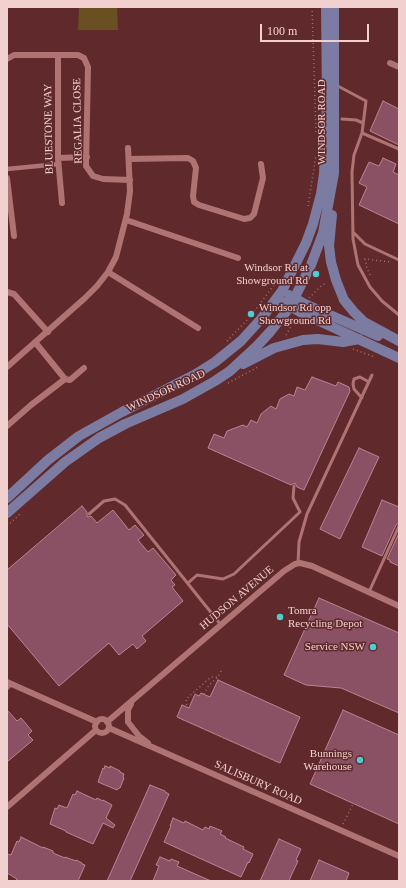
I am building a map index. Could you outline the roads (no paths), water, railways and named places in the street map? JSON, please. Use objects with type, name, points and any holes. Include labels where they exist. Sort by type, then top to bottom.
[{"type":"main road","name":"WINDSOR ROAD","points":[[7,498],[48,460],[79,436],[196,374],[215,362],[241,341],[261,319],[279,295],[306,243],[321,194],[324,174],[327,102],[326,7]]},
{"type":"main road","name":"WINDSOR ROAD","points":[[7,513],[61,465],[99,438],[125,424],[183,399],[205,387],[230,370],[270,332],[292,303],[311,265],[323,233],[334,173],[334,7]]},
{"type":"main road","points":[[334,173],[329,246],[336,280],[344,300],[359,317],[399,343]]},
{"type":"main road","points":[[279,295],[359,339],[399,358]]},
{"type":"main road","points":[[292,303],[382,338],[399,343]]},
{"type":"main road","points":[[230,370],[274,348],[288,343],[318,339],[342,342],[359,339]]},
{"type":"street","name":"REGALIA CLOSE","points":[[7,59],[14,55],[78,55],[84,58],[88,67],[86,166],[92,176],[103,179],[130,180]]},
{"type":"street","name":"BLUESTONE WAY","points":[[58,55],[58,161],[62,203]]},
{"type":"street","points":[[390,63],[399,67]]},
{"type":"street","points":[[7,367],[85,298],[108,272],[116,257],[126,220],[130,191],[128,148]]},
{"type":"street","points":[[7,169],[87,157]]},
{"type":"street","points":[[129,159],[188,158],[193,161],[196,168],[193,196],[194,202],[198,205],[244,219],[250,218],[254,214],[264,178],[261,164]]},
{"type":"street","points":[[7,178],[14,236]]},
{"type":"street","points":[[126,220],[238,258]]},
{"type":"street","points":[[108,272],[198,328]]},
{"type":"street","points":[[7,292],[14,294],[48,332]]},
{"type":"street","points":[[36,342],[65,379]]},
{"type":"street","points":[[7,426],[31,405],[65,379],[70,380],[84,368]]},
{"type":"street","points":[[298,564],[312,566],[369,592],[398,603]]},
{"type":"street","name":"HUDSON AVENUE","points":[[108,725],[134,699],[284,571],[298,564]]},
{"type":"street","points":[[10,683],[97,722]]},
{"type":"street","points":[[134,699],[128,710],[128,722],[139,736],[158,750]]},
{"type":"street","points":[[102,719],[108,725],[104,733],[100,733],[96,730],[95,726],[97,722],[102,719]]},
{"type":"street","name":"SALISBURY ROAD","points":[[108,725],[158,750],[399,856]]},
{"type":"street","points":[[7,807],[96,730]]},
{"type":"lane","points":[[334,85],[366,101],[362,132],[354,155],[352,172],[355,254],[358,265],[370,287],[379,298],[399,315]]},
{"type":"lane","points":[[342,119],[356,120],[363,123]]},
{"type":"lane","points":[[362,132],[399,149]]},
{"type":"lane","points":[[353,232],[365,244],[399,260]]},
{"type":"lane","points":[[298,564],[299,542],[307,514],[372,375]]},
{"type":"lane","points":[[362,398],[354,389],[352,384],[354,379],[360,377],[369,382]]},
{"type":"lane","points":[[188,583],[198,575],[223,579],[234,574],[300,512],[293,498],[294,486]]},
{"type":"lane","points":[[89,514],[104,501],[116,498],[125,505],[221,625]]},
{"type":"lane","points":[[369,592],[399,526]]},
{"type":"lane","points":[[7,689],[10,683]]},
{"type":"place","name":"Windsor Rd at Showground Rd","points":[[316,274]]},
{"type":"place","name":"Windsor Rd opp Showground Rd","points":[[251,314]]},
{"type":"place","name":"Tomra Recycling Depot","points":[[280,617]]},
{"type":"place","name":"Service NSW","points":[[373,647]]},
{"type":"place","name":"Bunnings Warehouse","points":[[360,760]]}]
